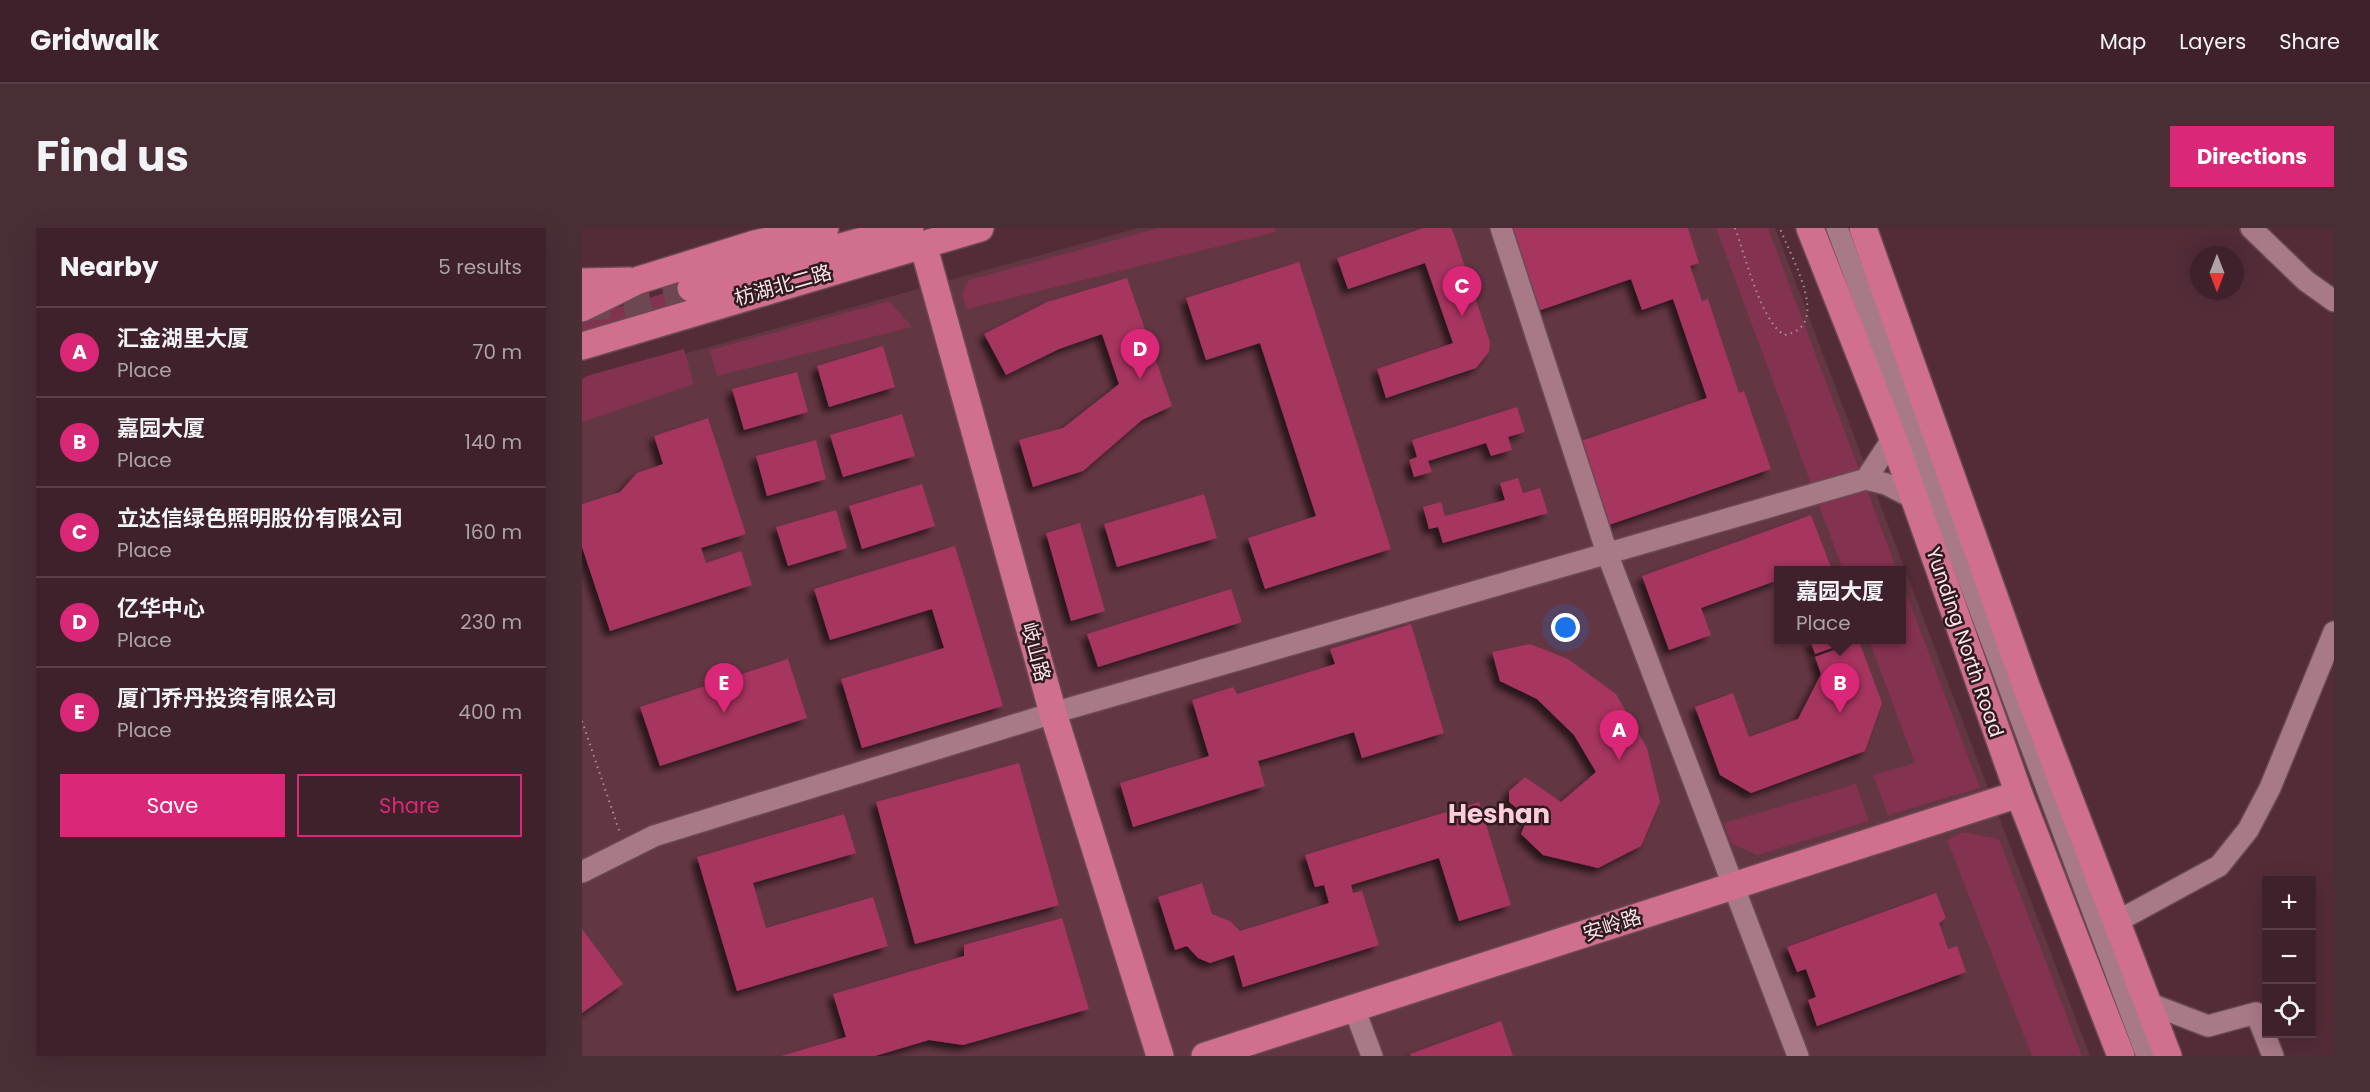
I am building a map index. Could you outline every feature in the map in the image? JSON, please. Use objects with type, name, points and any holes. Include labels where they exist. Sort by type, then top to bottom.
[{"type":"main road","points":[[582,308],[639,280],[755,244],[825,228]]},
{"type":"main road","name":"枋湖北二路","points":[[584,344],[917,236],[980,228]]},
{"type":"main road","name":"Yunding North Road","points":[[1810,228],[1893,438],[2019,794],[2121,1056]]},
{"type":"main road","points":[[1863,228],[2026,686],[2168,1056]]},
{"type":"main road","points":[[691,288],[917,236]]},
{"type":"main road","name":"岐山路","points":[[917,236],[1053,713],[1160,1056]]},
{"type":"main road","points":[[582,282],[639,280]]},
{"type":"main road","name":"安岭路","points":[[1205,1056],[2019,794]]},
{"type":"street","points":[[1501,228],[1607,553],[1798,1056]]},
{"type":"street","points":[[1837,228],[2147,1056]]},
{"type":"street","points":[[2251,228],[2306,281],[2334,301]]},
{"type":"street","points":[[1866,479],[1893,438]]},
{"type":"street","points":[[582,872],[654,836],[1053,713],[1866,479],[1886,484],[1915,499]]},
{"type":"street","points":[[2116,922],[2218,866],[2248,830],[2270,788],[2334,632]]},
{"type":"street","points":[[2148,1003],[2208,1026],[2256,1013],[2273,1056]]},
{"type":"street","points":[[1354,1008],[1372,1056]]},
{"type":"path","points":[[1735,228],[1776,330],[1784,335],[1797,333],[1807,322],[1808,306],[1780,228]]},
{"type":"path","points":[[582,721],[626,849]]},
{"type":"shaded area","points":[[1138,228],[1775,228],[1904,566],[1774,566],[1774,644],[1906,644],[1906,572],[2090,1056],[582,1056],[582,385],[590,380]]},
{"type":"shaded area","points":[[1159,228],[1275,228],[1276,232],[967,309],[962,294],[969,280]]},
{"type":"shaded area","points":[[1716,228],[1768,228],[1895,566],[1842,566]]},
{"type":"shaded area","points":[[684,287],[690,306],[582,339],[582,322],[610,310]]},
{"type":"shaded area","points":[[889,301],[912,327],[717,376],[710,350]]},
{"type":"shaded area","points":[[684,349],[694,384],[582,422],[582,379]]},
{"type":"shaded area","points":[[1906,593],[1980,788],[1888,815],[1873,775],[1915,763],[1870,644],[1906,644]]},
{"type":"shaded area","points":[[1856,784],[1869,821],[1757,855],[1731,843],[1724,823]]},
{"type":"shaded area","points":[[1963,832],[1999,839],[2082,1056],[2032,1056],[1947,840]]},
{"type":"building","points":[[1423,228],[1451,228],[1490,342],[1489,352],[1476,368],[1386,398],[1377,369],[1453,343],[1425,263],[1348,289],[1337,258]]},
{"type":"building","points":[[1509,228],[1688,228],[1699,263],[1690,266],[1702,301],[1708,299],[1739,393],[1744,391],[1771,469],[1603,527],[1575,443],[1707,398],[1673,299],[1642,310],[1631,279],[1538,311]]},
{"type":"building","points":[[1299,262],[1391,549],[1265,589],[1248,538],[1316,516],[1260,343],[1206,360],[1186,298]]},
{"type":"building","points":[[1127,278],[1172,406],[1142,420],[1083,471],[1033,487],[1019,440],[1063,428],[1119,384],[1102,334],[1059,349],[1006,375],[984,334],[1047,302]]},
{"type":"building","points":[[883,346],[895,387],[829,407],[817,366]]},
{"type":"building","points":[[797,372],[808,412],[744,430],[732,389]]},
{"type":"building","points":[[1517,407],[1525,432],[1508,437],[1512,450],[1491,456],[1486,443],[1428,461],[1432,472],[1414,477],[1409,460],[1417,457],[1412,440]]},
{"type":"building","points":[[902,414],[915,456],[843,477],[830,435]]},
{"type":"building","points":[[708,418],[746,534],[701,548],[706,563],[741,551],[752,585],[610,631],[582,547],[582,504],[620,492],[637,473],[663,464],[654,436]]},
{"type":"building","points":[[816,440],[826,479],[767,496],[756,456]]},
{"type":"building","points":[[1518,478],[1523,493],[1540,488],[1548,513],[1443,543],[1438,527],[1429,529],[1423,507],[1441,502],[1445,516],[1505,500],[1500,483]]},
{"type":"building","points":[[922,484],[935,526],[862,549],[849,506]]},
{"type":"building","points":[[1204,494],[1217,538],[1117,567],[1104,524]]},
{"type":"building","points":[[836,510],[847,548],[788,566],[776,527]]},
{"type":"building","points":[[1811,515],[1830,566],[1774,566],[1774,581],[1701,608],[1711,635],[1669,650],[1642,576]]},
{"type":"building","points":[[1080,523],[1105,611],[1071,621],[1046,533]]},
{"type":"building","points":[[955,546],[1003,706],[862,748],[841,679],[944,648],[932,609],[830,640],[814,589]]},
{"type":"building","points":[[1231,589],[1242,622],[1098,667],[1087,634]]},
{"type":"building","points":[[1411,624],[1444,733],[1362,758],[1354,732],[1258,761],[1265,786],[1133,827],[1120,783],[1209,756],[1192,700],[1233,687],[1237,694],[1335,664],[1330,649]]},
{"type":"building","points":[[1530,644],[1568,659],[1616,694],[1647,748],[1660,802],[1641,846],[1598,868],[1543,855],[1521,834],[1528,817],[1509,802],[1509,791],[1525,777],[1561,802],[1596,772],[1574,735],[1537,699],[1500,681],[1492,652]]},
{"type":"building","points":[[1811,644],[1843,644],[1815,654]]},
{"type":"building","points":[[1851,644],[1860,644],[1882,703],[1865,751],[1751,793],[1720,775],[1695,707],[1733,693],[1749,737],[1798,719],[1821,674],[1815,657]]},
{"type":"building","points":[[788,659],[807,718],[660,766],[640,707]]},
{"type":"building","points":[[1019,763],[1059,905],[915,944],[876,802]]},
{"type":"building","points":[[1479,802],[1511,905],[1459,921],[1439,858],[1351,885],[1353,893],[1362,891],[1379,945],[1243,987],[1234,955],[1210,963],[1198,958],[1187,946],[1175,950],[1158,897],[1202,883],[1212,914],[1230,921],[1240,931],[1329,903],[1324,885],[1315,887],[1305,855]]},
{"type":"building","points":[[844,814],[856,853],[753,883],[766,928],[873,897],[888,946],[737,991],[697,857]]},
{"type":"building","points":[[1936,893],[1946,918],[1939,923],[1948,949],[1957,946],[1966,972],[1817,1026],[1808,1000],[1816,997],[1806,969],[1797,972],[1787,947]]},
{"type":"building","points":[[1062,918],[1089,1009],[963,1045],[929,1040],[875,1056],[781,1056],[846,1037],[833,994],[964,956],[964,945]]},
{"type":"building","points":[[582,929],[623,984],[582,1013]]},
{"type":"building","points":[[1501,1021],[1513,1056],[1411,1056],[1410,1054]]},
{"type":"tunnel","points":[[583,308],[624,304],[691,288]]},
{"type":"place","name":"立达信绿色照明股份有限公司","points":[[1462,316]]},
{"type":"place","name":"亿华中心","points":[[1140,379]]},
{"type":"place","name":"厦门乔丹投资有限公司","points":[[724,713]]},
{"type":"place","name":"嘉园大厦","points":[[1840,713]]},
{"type":"place","name":"汇金湖里大厦","points":[[1619,760]]},
{"type":"district","name":"Heshan","points":[[1499,814]]}]
